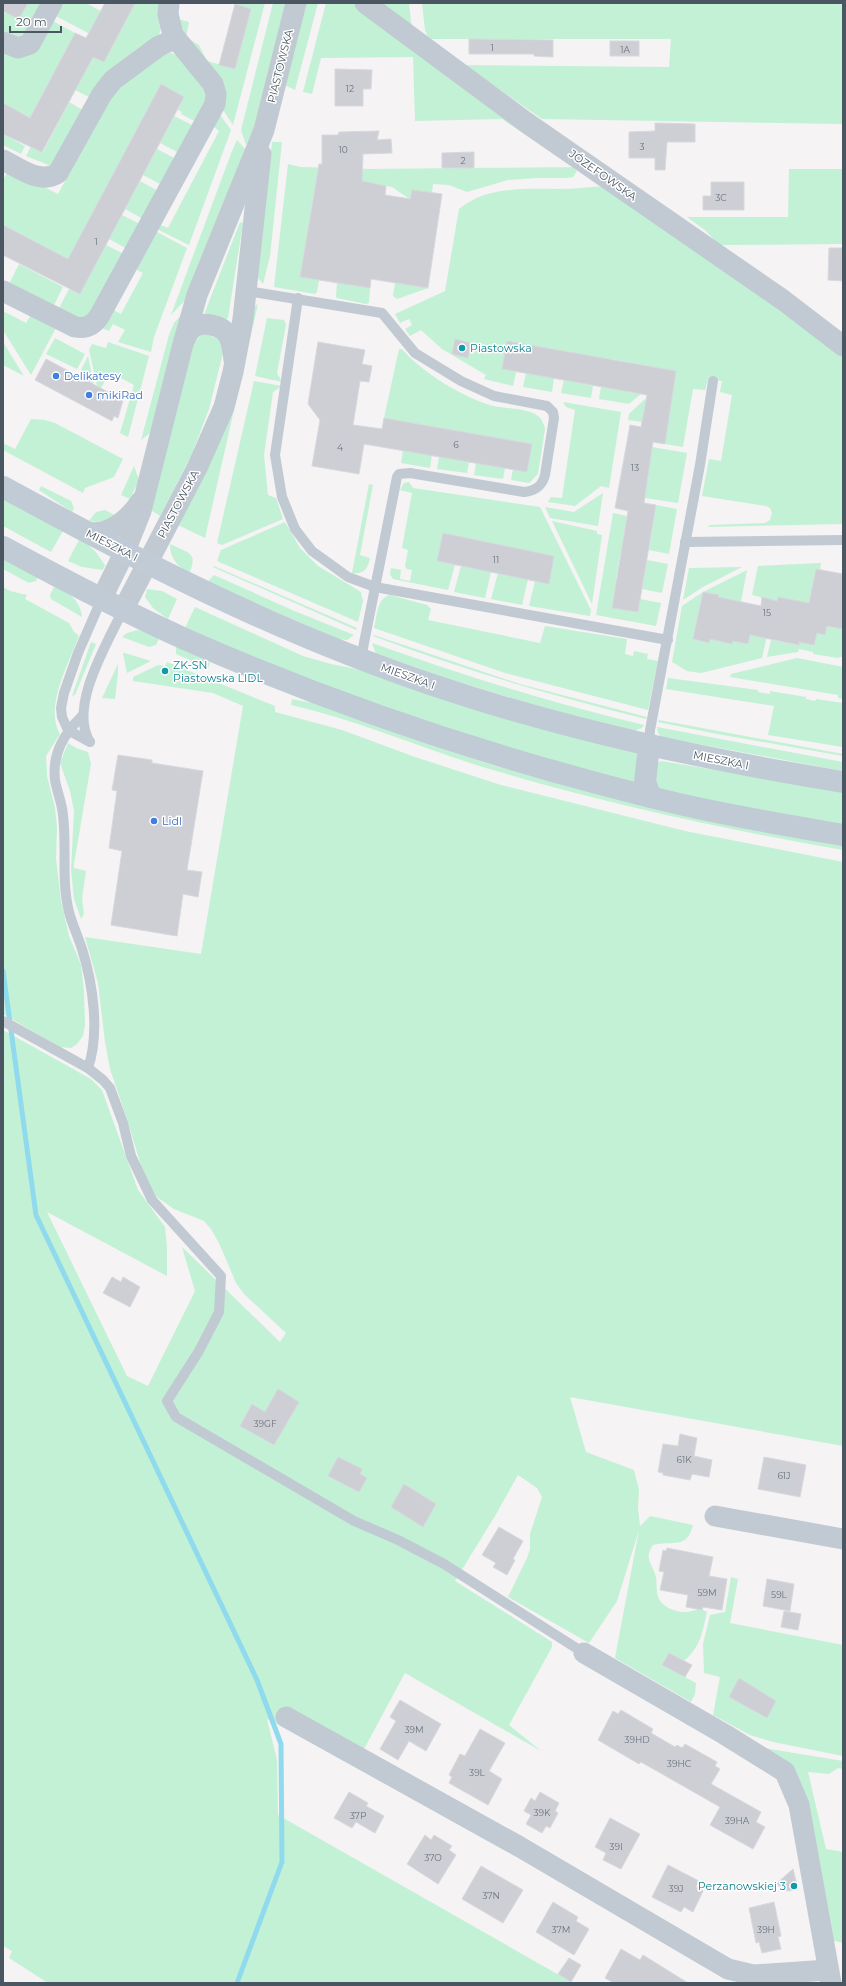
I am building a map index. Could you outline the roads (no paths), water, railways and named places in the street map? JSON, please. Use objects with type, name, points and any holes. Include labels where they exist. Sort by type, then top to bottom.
[{"type":"street","points":[[3,42],[18,48],[30,44],[52,3]]},
{"type":"street","points":[[3,291],[75,328],[86,327],[96,321],[215,104],[216,94],[213,84],[175,39],[169,20],[169,3]]},
{"type":"street","name":"PIASTOWSKA","points":[[102,598],[137,524],[197,295],[264,130],[296,3]]},
{"type":"street","name":"JÓZEFOWSKA","points":[[365,3],[527,122],[783,300],[843,346]]},
{"type":"street","points":[[3,160],[39,178],[49,178],[58,173],[102,94],[113,80],[155,49],[175,39]]},
{"type":"street","name":"PIASTOWSKA","points":[[123,610],[197,468],[224,407],[233,372],[247,291],[264,130]]},
{"type":"street","name":"PIASTOWSKA","points":[[183,344],[189,332],[195,326],[208,325],[220,328],[226,332],[232,344],[233,372]]},
{"type":"street","name":"MIESZKA I","points":[[3,487],[125,551],[280,626],[434,686],[581,730],[649,746],[738,764],[843,782]]},
{"type":"street","name":"PIASTOWSKA","points":[[88,532],[98,534],[120,523],[131,515],[145,494]]},
{"type":"street","points":[[3,547],[123,610],[248,666],[350,706],[512,760],[651,797],[708,810],[843,835]]},
{"type":"street","points":[[649,746],[645,782],[651,797]]},
{"type":"street","points":[[715,1516],[843,1539]]},
{"type":"street","points":[[286,1717],[520,1847],[728,1969],[753,1975],[830,1977],[825,1942],[799,1805],[785,1772],[724,1734],[584,1652]]},
{"type":"lane","points":[[247,291],[298,298],[382,313],[415,352],[460,381],[494,396],[547,406],[553,412],[554,418],[545,476],[543,483],[533,490],[524,492],[410,473],[399,474],[395,485],[361,658]]},
{"type":"lane","points":[[298,298],[275,455],[282,497],[295,529],[312,551],[348,577],[375,587],[668,640]]},
{"type":"lane","points":[[649,746],[650,730],[668,640],[713,381]]},
{"type":"lane","points":[[685,542],[843,540]]},
{"type":"lane","points":[[102,598],[78,653],[63,697],[61,708],[62,717],[68,730],[90,742],[82,727],[83,704],[93,676],[123,610]]},
{"type":"lane","points":[[82,716],[68,730],[60,744],[55,758],[55,780],[63,815],[64,875],[69,911],[91,982],[94,1030],[91,1060],[88,1068]]},
{"type":"lane","points":[[3,1021],[88,1068],[103,1080],[110,1088],[123,1123],[131,1156],[152,1200],[221,1276],[219,1312],[199,1351],[167,1401],[176,1417],[354,1521],[398,1540],[444,1564],[584,1652]]},
{"type":"waterway","points":[[3,971],[36,1215],[257,1680],[281,1744],[282,1862],[237,1983]]},
{"type":"place","name":"Piastowska","points":[[462,348]]},
{"type":"place","name":"Delikatesy","points":[[56,376]]},
{"type":"place","name":"mikiRad","points":[[89,395]]},
{"type":"place","name":"ZK-SN Piastowska LIDL","points":[[165,671]]},
{"type":"place","name":"Lidl","points":[[154,821]]},
{"type":"place","name":"Perzanowskiej 3","points":[[794,1886]]}]
